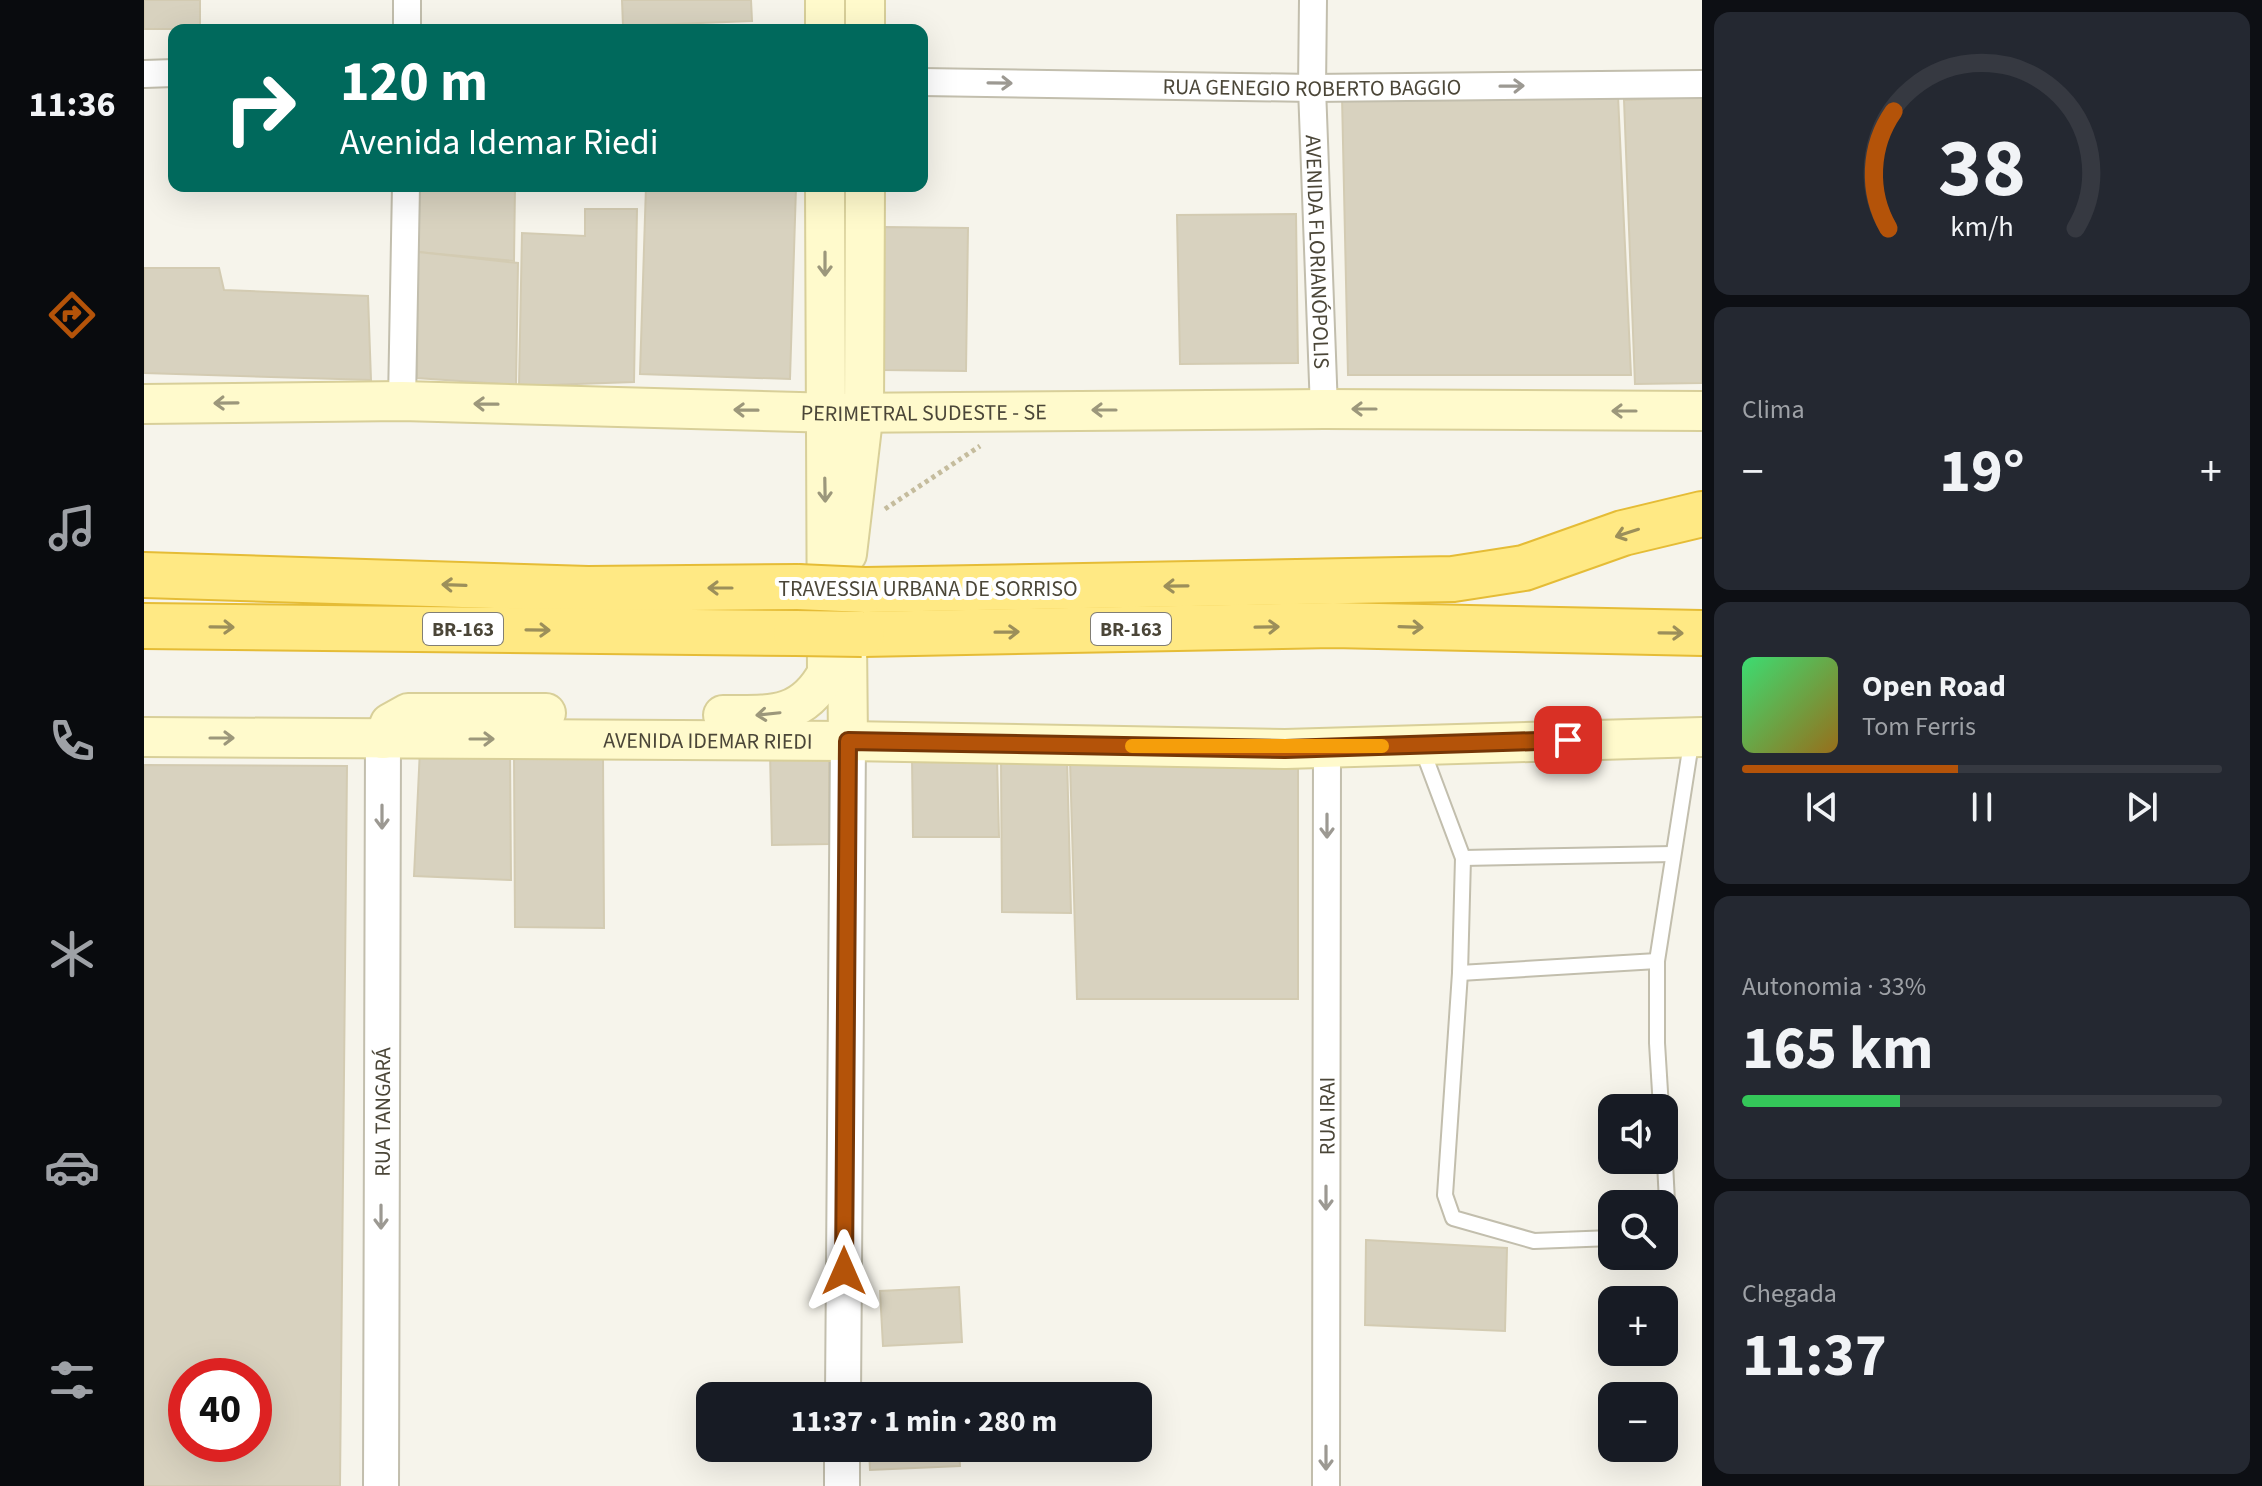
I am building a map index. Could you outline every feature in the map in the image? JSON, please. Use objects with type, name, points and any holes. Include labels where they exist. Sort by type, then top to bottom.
[{"type":"highway","name":"TRAVESSIA URBANA DE SORRISO","points":[[144,575],[588,589],[798,587],[865,590],[1453,579],[1534,565],[1623,533],[1702,514]]},
{"type":"highway","name":"TRAVESSIA URBANA DE SORRISO","points":[[144,626],[862,634],[1333,625],[1702,633]]},
{"type":"main road","points":[[825,0],[825,24]]},
{"type":"main road","points":[[865,0],[865,24]]},
{"type":"main road","points":[[383,739],[390,723],[408,713],[424,711],[767,715],[795,709],[817,693],[827,673],[825,192]]},
{"type":"main road","points":[[848,741],[847,549],[864,410],[865,192]]},
{"type":"main road","name":"PERIMETRAL SUDESTE - SE","points":[[144,404],[402,401],[824,412],[1324,409],[1702,411]]},
{"type":"main road","name":"AVENIDA IDEMAR RIEDI","points":[[144,737],[848,741],[1327,748],[1697,737]]},
{"type":"street","points":[[407,0],[407,24]]},
{"type":"street","name":"AVENIDA FLORIANÓPOLIS","points":[[1313,0],[1312,88],[1324,409]]},
{"type":"street","points":[[144,74],[168,73]]},
{"type":"street","name":"RUA GENEGIO ROBERTO BAGGIO","points":[[928,82],[1312,88],[1702,84]]},
{"type":"street","points":[[402,401],[406,192]]},
{"type":"street","name":"RUA TANGARÁ","points":[[381,1486],[383,739]]},
{"type":"street","points":[[843,1382],[848,741]]},
{"type":"street","name":"RUA IRAI","points":[[1326,1486],[1327,748]]},
{"type":"street","points":[[842,1462],[842,1486]]},
{"type":"lane","points":[[1660,1094],[1657,961],[1673,854],[1697,737]]},
{"type":"lane","points":[[1420,746],[1463,858],[1460,973],[1445,1195],[1453,1218],[1534,1241],[1598,1239]]},
{"type":"lane","points":[[1463,858],[1673,854]]},
{"type":"lane","points":[[1460,973],[1657,961]]},
{"type":"building","points":[[144,0],[200,0],[200,24],[168,24],[168,29],[144,29]]},
{"type":"building","points":[[622,0],[751,0],[752,21],[623,24]]},
{"type":"building","points":[[1342,96],[1618,96],[1631,375],[1348,375]]},
{"type":"building","points":[[1702,97],[1702,383],[1635,384],[1624,100]]},
{"type":"building","points":[[420,192],[515,192],[514,261],[418,252]]},
{"type":"building","points":[[646,192],[796,192],[790,379],[640,374]]},
{"type":"building","points":[[585,209],[637,209],[634,382],[519,386],[522,233],[585,236]]},
{"type":"building","points":[[1296,214],[1298,363],[1180,364],[1177,215]]},
{"type":"building","points":[[885,227],[968,228],[966,371],[883,370]]},
{"type":"building","points":[[418,252],[518,263],[516,385],[417,378]]},
{"type":"building","points":[[144,268],[219,268],[224,290],[368,296],[371,380],[144,373]]},
{"type":"building","points":[[420,749],[510,751],[511,880],[414,876]]},
{"type":"building","points":[[770,752],[829,752],[829,844],[772,845]]},
{"type":"building","points":[[514,754],[603,757],[604,928],[515,927]]},
{"type":"building","points":[[912,757],[997,759],[999,837],[913,837]]},
{"type":"building","points":[[1001,758],[1067,758],[1071,913],[1002,912]]},
{"type":"building","points":[[1070,761],[1298,761],[1298,999],[1077,999]]},
{"type":"building","points":[[144,765],[347,766],[340,1486],[144,1486]]},
{"type":"building","points":[[1366,1240],[1507,1248],[1505,1331],[1365,1325]]},
{"type":"building","points":[[959,1287],[962,1342],[883,1346],[880,1291]]},
{"type":"building","points":[[870,1462],[960,1462],[960,1466],[870,1470]]},
{"type":"slow traffic","points":[[1132,746],[1285,749],[1382,746]]},
{"type":"route","points":[[844,1271],[848,741],[1285,749],[1568,740]]}]
